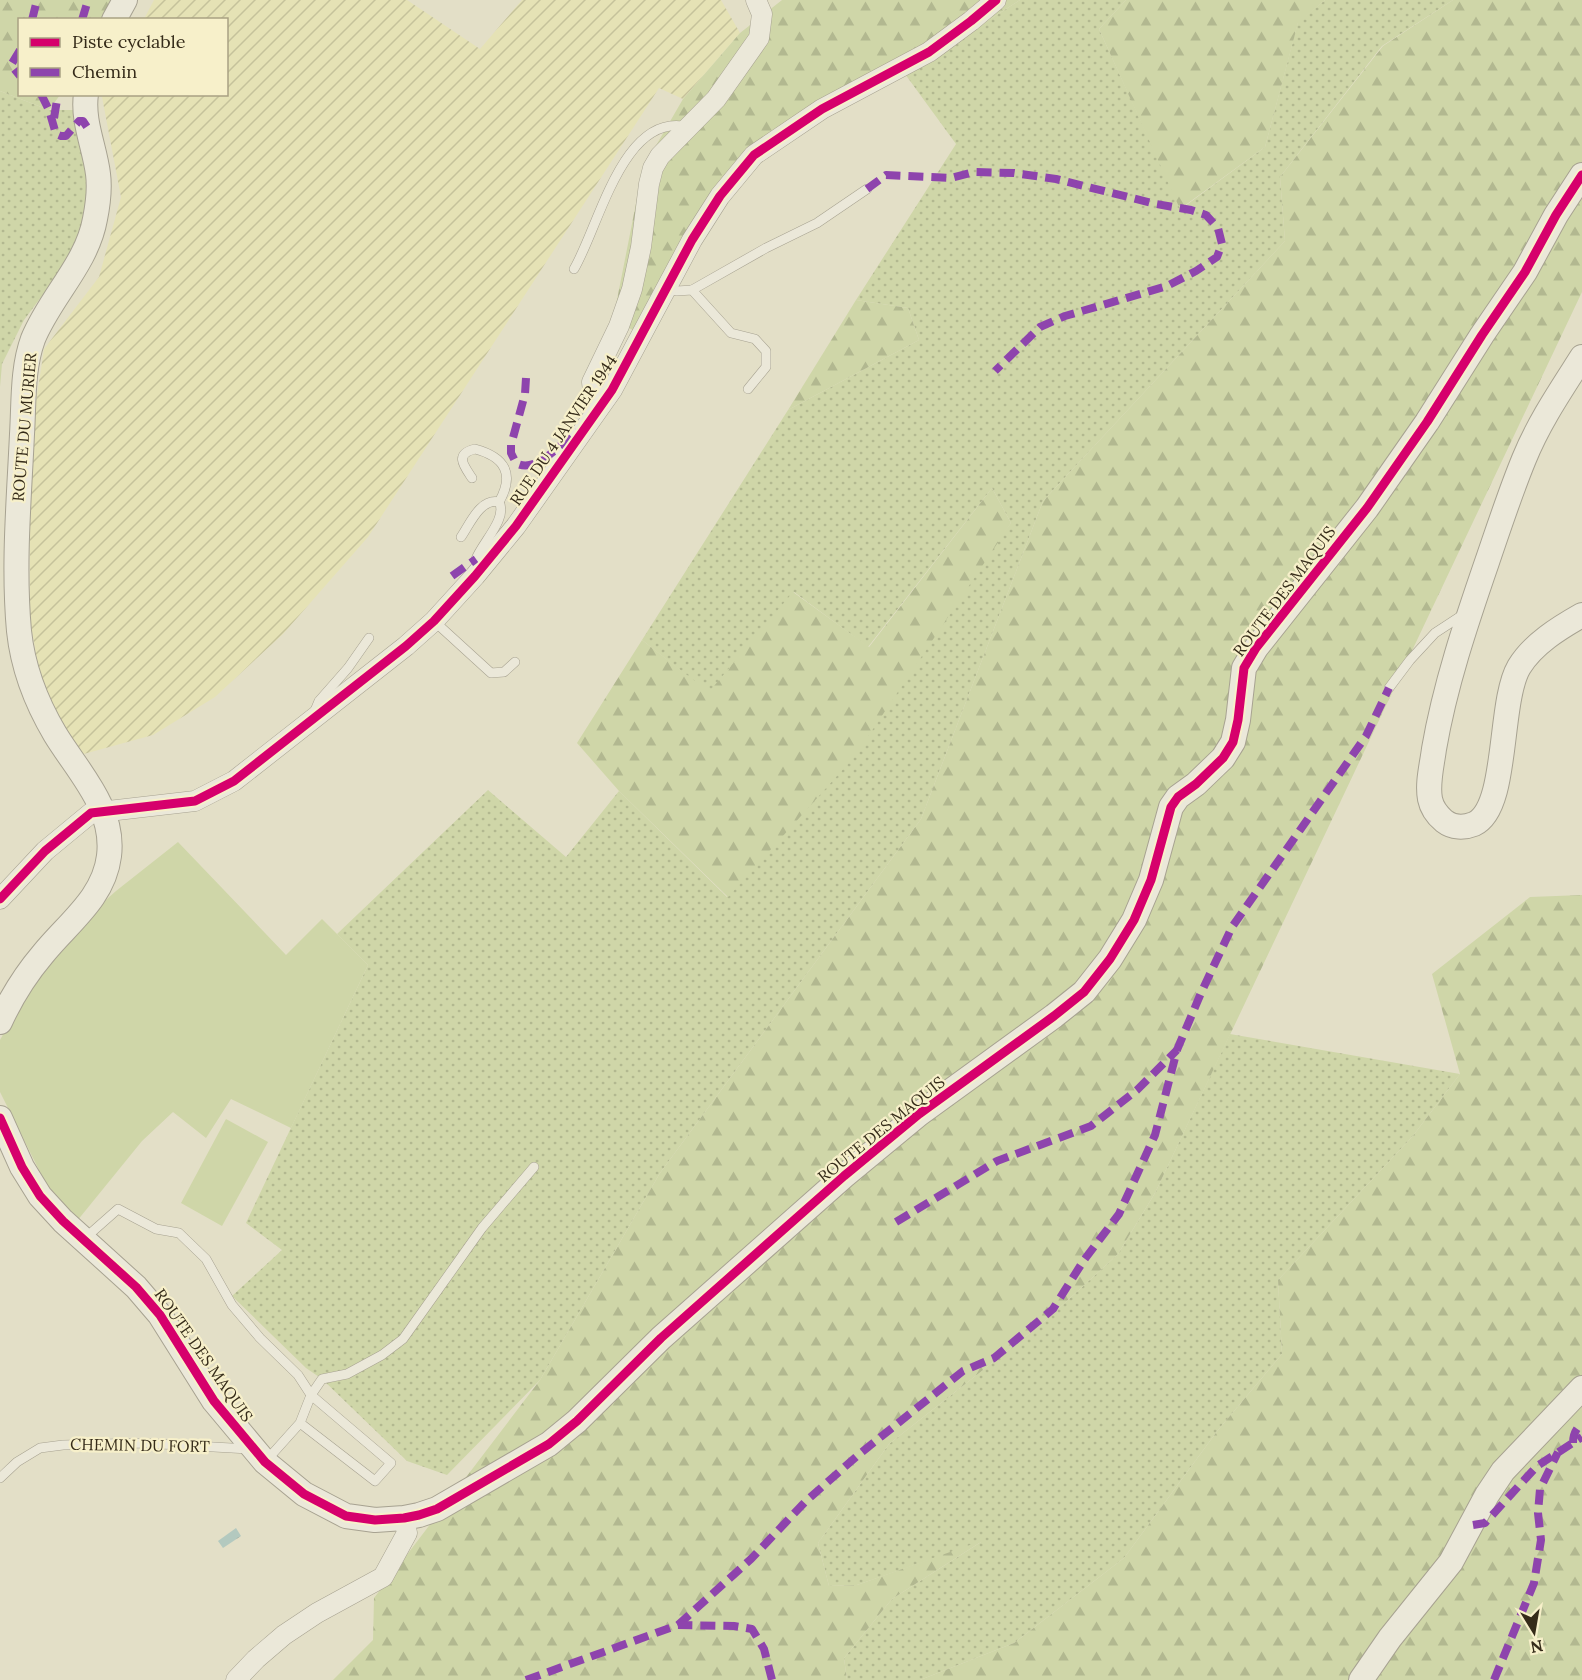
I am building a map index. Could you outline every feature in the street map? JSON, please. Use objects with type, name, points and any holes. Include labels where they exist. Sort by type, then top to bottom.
[{"type":"street","points":[[115,18],[125,0]]},
{"type":"street","name":"RUE DU 4 JANVIER 1944","points":[[0,899],[45,851],[90,813],[106,823],[138,808],[195,801],[234,781],[406,646],[434,621],[516,526],[619,378],[665,289],[720,196],[754,155],[822,110],[929,52],[996,0]]},
{"type":"street","points":[[603,400],[593,392],[592,382],[619,326],[632,289],[641,247],[651,173],[660,156],[716,99],[759,38],[762,5]]},
{"type":"street","name":"ROUTE DU MURIER","points":[[86,96],[87,127],[98,175],[95,221],[88,242],[42,321],[27,365],[17,517],[19,632],[32,689],[56,735],[91,788],[106,823]]},
{"type":"street","name":"ROUTE DES MAQUIS","points":[[0,1118],[22,1167],[40,1197],[136,1287],[160,1315],[214,1401],[259,1456],[304,1494],[346,1516],[375,1520],[404,1518],[437,1509],[549,1444],[577,1421],[669,1330],[844,1176],[919,1114],[1054,1016],[1083,992],[1110,959],[1134,920],[1151,880],[1171,807],[1178,797],[1196,784],[1223,758],[1233,742],[1244,668],[1256,648],[1367,508],[1427,422],[1525,272],[1556,215],[1582,175]]},
{"type":"street","points":[[1582,357],[1544,416],[1524,458],[1471,609],[1447,689],[1437,730],[1430,781],[1430,798],[1434,811],[1447,824],[1457,827],[1476,823],[1487,813],[1491,806],[1498,773],[1510,690],[1520,666],[1534,648],[1582,615]]},
{"type":"street","points":[[0,1022],[26,977],[99,889],[106,872],[109,854],[106,823]]},
{"type":"street","points":[[1361,1680],[1390,1638],[1451,1562],[1473,1525],[1487,1495],[1503,1471],[1582,1388]]},
{"type":"street","points":[[236,1680],[284,1635],[317,1613],[383,1577],[407,1533],[404,1518]]},
{"type":"lane","points":[[574,268],[587,244],[611,186],[641,140],[668,124],[690,127]]},
{"type":"lane","points":[[665,289],[692,290],[766,248],[817,223],[867,189]]},
{"type":"lane","points":[[692,290],[731,333],[755,339],[766,351],[766,367],[748,389]]},
{"type":"lane","points":[[472,478],[462,462],[464,454],[475,449],[493,455],[507,474],[507,489],[499,502]]},
{"type":"lane","points":[[461,537],[482,506],[490,501],[499,502]]},
{"type":"lane","points":[[483,566],[476,559],[500,518],[502,506],[499,502]]},
{"type":"lane","points":[[1389,688],[1410,660],[1435,633],[1471,609]]},
{"type":"lane","points":[[434,621],[491,673],[504,672],[515,662]]},
{"type":"lane","points":[[311,720],[319,701],[348,668],[369,638]]},
{"type":"lane","points":[[259,1456],[300,1423],[311,1395],[322,1379],[347,1374],[382,1355],[403,1339],[482,1228],[534,1167]]},
{"type":"lane","points":[[84,1239],[118,1209],[156,1229],[179,1233],[206,1259],[232,1305],[298,1375],[311,1395],[391,1463],[375,1481],[300,1423]]},
{"type":"lane","name":"CHEMIN DU FORT","points":[[2,1476],[17,1462],[39,1448],[63,1444],[143,1443],[259,1456]]},
{"type":"shaded area","points":[[154,0],[407,0],[480,49],[522,0],[721,0],[740,33],[683,99],[659,88],[368,537],[283,634],[215,697],[153,735],[80,755],[59,725],[41,682],[30,620],[30,442],[44,349],[99,277],[121,197],[102,97],[228,96],[228,18],[145,18]]},
{"type":"green space","points":[[0,0],[126,0],[113,18],[18,18],[18,96],[59,96],[49,110],[0,91]]},
{"type":"green space","points":[[782,0],[1020,0],[905,74],[794,134],[751,162],[637,332],[613,320],[643,168],[683,99],[740,33]]},
{"type":"green space","points":[[1020,0],[1126,0],[1099,29],[1181,209],[1265,147],[1298,22],[1325,0],[1453,0],[1382,46],[1280,177],[1285,241],[1043,501],[921,819],[660,1173],[540,1380],[447,1475],[407,1461],[232,1296],[282,1250],[246,1223],[368,965],[337,934],[488,790],[566,857],[619,791],[727,897],[1011,523],[992,488],[868,647],[794,592],[709,693],[642,640],[788,410],[919,340],[908,308],[856,300],[956,144],[905,74]]},
{"type":"green space","points":[[1126,0],[1325,0],[1298,23],[1265,147],[1180,209],[1099,29]]},
{"type":"green space","points":[[1453,0],[1582,0],[1582,292],[1155,1193],[1118,1254],[1044,1322],[889,1444],[818,1543],[829,1586],[857,1585],[984,1540],[892,1599],[844,1658],[847,1680],[333,1680],[373,1640],[374,1598],[540,1380],[660,1173],[921,819],[1043,501],[1285,241],[1280,177],[1383,46]]},
{"type":"green space","points":[[0,91],[49,110],[79,110],[93,184],[74,253],[24,320],[2,364],[0,387]]},
{"type":"green space","points":[[856,300],[908,308],[919,340],[788,410]]},
{"type":"green space","points":[[992,488],[1011,523],[855,756],[728,897],[619,791],[577,743],[642,640],[709,692],[793,592],[869,647]]},
{"type":"green space","points":[[178,842],[286,955],[322,919],[368,965],[291,1128],[231,1099],[206,1138],[173,1112],[142,1141],[77,1221],[54,1200],[0,1092],[0,1040],[29,988],[73,929],[116,891]]},
{"type":"green space","points":[[1582,895],[1582,1680],[920,1680],[1014,1643],[1124,1558],[1218,1430],[1282,1354],[1278,1280],[1412,1137],[1460,1074],[1432,974],[1530,897]]},
{"type":"green space","points":[[1230,1034],[1460,1074],[1412,1137],[1278,1280],[1282,1354],[1218,1430],[1124,1558],[1014,1643],[920,1680],[847,1680],[844,1658],[892,1599],[981,1542],[857,1585],[829,1586],[818,1543],[889,1444],[1044,1322],[1118,1254],[1155,1193]]},
{"type":"green space","points":[[226,1119],[268,1142],[222,1226],[181,1203]]},
{"type":"water","points":[[236,1528],[241,1536],[223,1548],[218,1541]]},
{"type":"marked path","points":[[32,18],[37,0]]},
{"type":"marked path","points":[[83,18],[88,0]]},
{"type":"marked path","points":[[18,53],[11,65],[18,74]]},
{"type":"marked path","points":[[42,96],[56,134],[66,136],[79,121],[83,121],[87,127]]},
{"type":"marked path","points":[[54,118],[58,96]]},
{"type":"marked path","points":[[867,189],[886,175],[951,178],[974,172],[1014,173],[1056,179],[1156,204],[1191,210],[1206,215],[1218,228],[1222,244],[1217,257],[1196,271],[1167,286],[1065,316],[1040,327],[995,371]]},
{"type":"marked path","points":[[526,378],[525,394],[511,445],[511,453],[516,463],[524,466],[540,461],[577,431]]},
{"type":"marked path","points":[[452,576],[476,559]]},
{"type":"marked path","points":[[678,1625],[751,1559],[805,1502],[857,1456],[963,1371],[994,1358],[1053,1309],[1084,1260],[1119,1214],[1155,1135],[1177,1050],[1232,927],[1366,736],[1389,688]]},
{"type":"marked path","points":[[896,1222],[997,1161],[1091,1126],[1137,1090],[1177,1050]]},
{"type":"marked path","points":[[1573,1443],[1575,1432],[1582,1423]]},
{"type":"marked path","points":[[1473,1525],[1485,1523],[1537,1466],[1582,1437]]},
{"type":"marked path","points":[[1494,1680],[1534,1583],[1541,1540],[1538,1513],[1540,1489],[1558,1452]]},
{"type":"marked path","points":[[526,1680],[678,1625],[734,1626],[752,1629],[764,1649],[772,1680]]},
{"type":"cycle path","points":[[0,899],[45,851],[91,813],[195,801],[234,781],[406,646],[434,621],[516,526],[612,390],[692,240],[720,196],[754,155],[822,109],[929,52],[996,0]]},
{"type":"cycle path","points":[[0,1118],[22,1167],[40,1196],[63,1221],[136,1287],[160,1315],[214,1401],[265,1462],[304,1494],[346,1516],[375,1520],[419,1515],[437,1509],[549,1444],[577,1421],[661,1338],[844,1176],[919,1114],[1084,992],[1110,959],[1134,920],[1151,880],[1171,807],[1178,797],[1196,784],[1223,758],[1233,742],[1244,668],[1256,648],[1367,508],[1427,422],[1525,272],[1556,215],[1582,175]]}]
